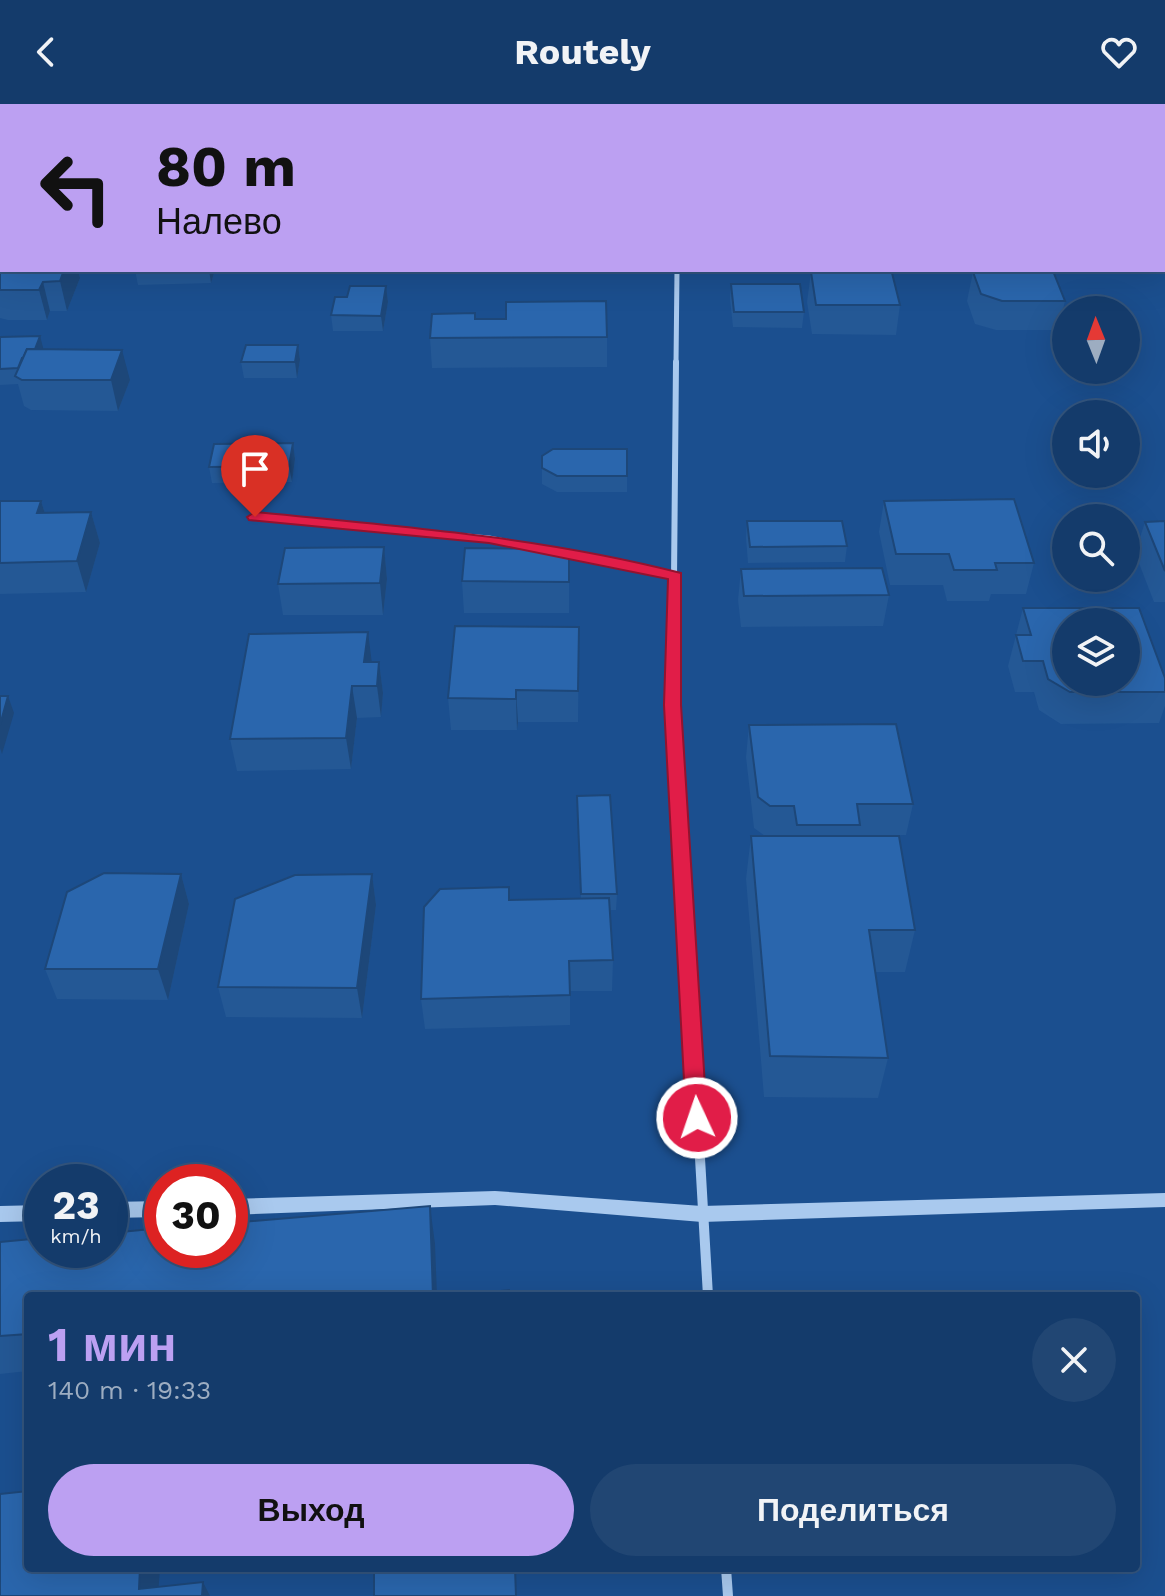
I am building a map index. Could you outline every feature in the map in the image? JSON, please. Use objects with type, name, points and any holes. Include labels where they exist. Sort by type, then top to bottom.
[{"type":"street","points":[[677,272],[673,705],[708,1292]]},
{"type":"street","points":[[248,1206],[495,1198],[702,1214],[1165,1200]]},
{"type":"street","points":[[0,1214],[24,1213]]},
{"type":"street","points":[[726,1572],[728,1596]]},
{"type":"lane","points":[[255,517],[489,538],[616,561],[676,577]]},
{"type":"building","points":[[0,272],[63,272],[60,281],[43,282],[39,290],[0,290]]},
{"type":"building","points":[[811,272],[892,273],[900,305],[816,305]]},
{"type":"building","points":[[973,272],[1053,272],[1063,296],[1052,296],[1052,301],[1002,301],[981,294]]},
{"type":"building","points":[[731,284],[800,284],[804,312],[734,312]]},
{"type":"building","points":[[350,286],[386,286],[381,316],[331,315],[335,297],[347,297]]},
{"type":"building","points":[[606,301],[607,337],[430,338],[432,314],[475,313],[475,319],[506,319],[506,302]]},
{"type":"building","points":[[40,336],[35,349],[27,349],[18,368],[0,369],[0,337]]},
{"type":"building","points":[[246,345],[298,345],[295,362],[241,362]]},
{"type":"building","points":[[27,349],[122,350],[111,380],[22,380],[15,376]]},
{"type":"building","points":[[293,443],[289,466],[209,467],[214,444]]},
{"type":"building","points":[[553,449],[627,449],[627,476],[557,476],[542,468],[542,456]]},
{"type":"building","points":[[1014,499],[1034,563],[995,563],[997,570],[954,570],[949,554],[896,554],[884,501]]},
{"type":"building","points":[[0,501],[41,501],[37,513],[91,512],[77,561],[0,563]]},
{"type":"building","points":[[747,521],[842,521],[847,546],[750,547]]},
{"type":"building","points":[[1165,521],[1165,571],[1145,522]]},
{"type":"building","points":[[384,547],[380,583],[278,584],[285,548]]},
{"type":"building","points":[[465,548],[569,549],[569,582],[462,581]]},
{"type":"building","points":[[882,568],[889,595],[744,596],[741,569]]},
{"type":"building","points":[[1023,608],[1052,608],[1052,681],[1048,679],[1043,661],[1023,661],[1016,635],[1031,635]]},
{"type":"building","points":[[1140,611],[1165,678],[1165,692],[1140,692]]},
{"type":"building","points":[[455,626],[579,627],[578,691],[516,690],[516,699],[448,698]]},
{"type":"building","points":[[368,632],[364,662],[379,662],[377,686],[352,686],[346,738],[230,739],[249,634]]},
{"type":"building","points":[[0,696],[8,696],[0,725]]},
{"type":"building","points":[[896,724],[913,804],[857,804],[860,825],[797,825],[794,806],[770,806],[758,797],[749,725]]},
{"type":"building","points":[[610,795],[617,894],[581,894],[577,796]]},
{"type":"building","points":[[751,836],[899,836],[915,930],[869,930],[888,1058],[770,1056]]},
{"type":"building","points":[[104,873],[181,874],[158,969],[45,969],[67,892]]},
{"type":"building","points":[[372,874],[357,988],[218,987],[235,899],[295,875]]},
{"type":"building","points":[[509,887],[509,900],[609,898],[613,960],[569,961],[570,995],[421,999],[424,907],[440,889]]},
{"type":"building","points":[[430,1206],[433,1292],[24,1292],[24,1334],[0,1336],[0,1242],[24,1240],[24,1268],[128,1268],[128,1231],[144,1230],[144,1268],[248,1268],[248,1221]]},
{"type":"building","points":[[24,1491],[24,1572],[140,1572],[139,1589],[203,1582],[202,1596],[0,1596],[0,1494]]},
{"type":"building","points":[[374,1572],[515,1572],[516,1596],[374,1596]]},
{"type":"route","points":[[255,517],[489,538],[616,561],[676,577],[673,705],[697,1118]]}]
